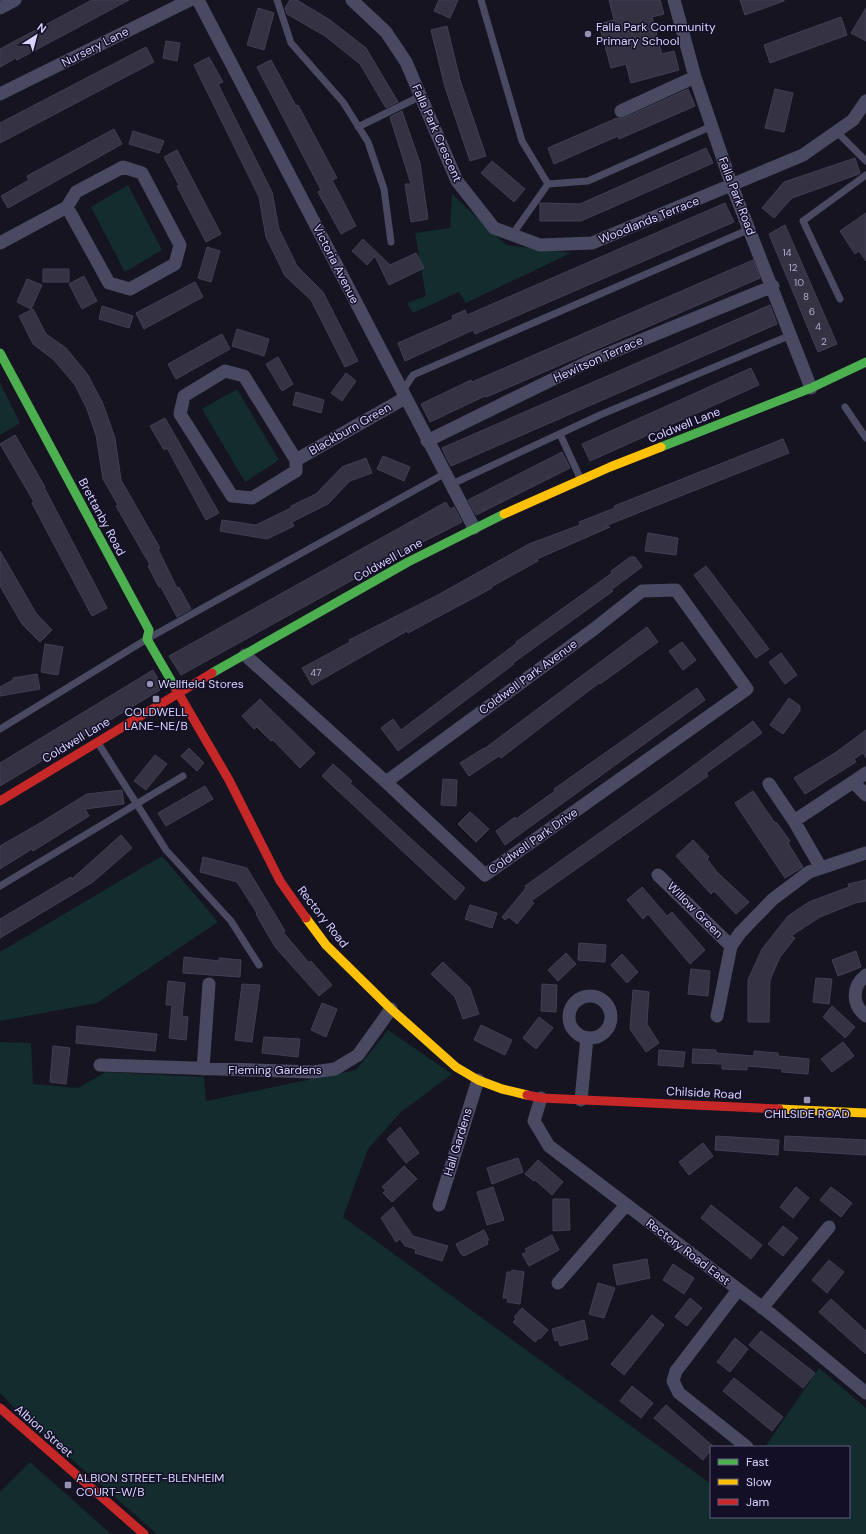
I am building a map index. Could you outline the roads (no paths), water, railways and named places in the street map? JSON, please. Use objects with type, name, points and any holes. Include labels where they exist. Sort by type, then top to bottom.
[{"type":"street","points":[[0,8],[15,0]]},
{"type":"street","name":"Nursery Lane","points":[[0,94],[190,0]]},
{"type":"street","name":"Victoria Avenue","points":[[198,0],[447,480],[474,528]]},
{"type":"street","name":"Falla Park Crescent","points":[[352,0],[386,32],[406,62],[457,181],[494,228],[540,245]]},
{"type":"street","name":"Falla Park Road","points":[[674,0],[696,77],[732,186],[773,286],[811,388]]},
{"type":"street","points":[[621,111],[696,77]]},
{"type":"street","name":"Woodlands Terrace","points":[[540,245],[592,243],[804,155],[853,120],[866,100]]},
{"type":"street","points":[[0,243],[66,207],[76,192],[123,167],[142,173],[180,244],[175,264],[130,289],[109,283],[66,207]]},
{"type":"street","name":"Hewitson Terrace","points":[[427,440],[588,362],[773,286]]},
{"type":"street","name":"Brettanby Road","points":[[0,353],[149,630],[147,639],[178,693]]},
{"type":"street","name":"Coldwell Lane","points":[[0,801],[178,693],[408,562],[474,528],[581,480],[811,388],[866,362]]},
{"type":"street","name":"Blackburn Green","points":[[225,371],[244,376],[296,460],[296,471],[252,498],[232,496],[180,414],[184,396],[225,371]]},
{"type":"street","name":"Blackburn Green","points":[[296,460],[403,395]]},
{"type":"street","name":"Coldwell Park Drive","points":[[245,655],[386,782],[486,875],[748,689],[676,590]]},
{"type":"street","name":"Coldwell Park Avenue","points":[[386,782],[594,629],[642,591],[676,590]]},
{"type":"street","name":"Rectory Road","points":[[178,693],[229,780],[280,881],[326,945],[391,1009],[456,1067],[478,1080],[502,1089],[541,1098]]},
{"type":"street","points":[[794,821],[866,773]]},
{"type":"street","points":[[853,782],[866,795]]},
{"type":"street","points":[[769,784],[794,821],[821,868]]},
{"type":"street","name":"Willow Green","points":[[717,1016],[731,946],[773,899],[809,872],[866,853]]},
{"type":"street","name":"Willow Green","points":[[658,875],[731,946]]},
{"type":"street","points":[[866,975],[858,983],[855,991],[855,1000],[860,1011],[866,1016]]},
{"type":"street","points":[[203,1069],[209,984]]},
{"type":"street","name":"Fleming Gardens","points":[[100,1065],[313,1072],[335,1069],[358,1055],[391,1009]]},
{"type":"street","points":[[581,1100],[587,1038]]},
{"type":"street","name":"Hall Gardens","points":[[439,1204],[478,1080]]},
{"type":"street","name":"Chilside Road","points":[[541,1098],[866,1113]]},
{"type":"street","name":"Rectory Road East","points":[[541,1098],[534,1121],[549,1146],[762,1308],[866,1393]]},
{"type":"street","points":[[558,1283],[626,1206]]},
{"type":"street","points":[[762,1308],[829,1227]]},
{"type":"street","points":[[738,1290],[676,1371],[674,1381],[679,1393],[745,1446]]},
{"type":"street","name":"Albion Street","points":[[0,1408],[58,1460],[106,1498],[144,1534]]},
{"type":"lane","points":[[277,0],[291,43],[343,102],[368,142],[384,188],[391,242]]},
{"type":"lane","points":[[481,0],[522,141],[548,184]]},
{"type":"lane","points":[[358,127],[421,96]]},
{"type":"lane","points":[[548,184],[588,181],[712,126]]},
{"type":"lane","points":[[836,131],[866,161]]},
{"type":"lane","points":[[840,299],[803,221],[866,176]]},
{"type":"lane","points":[[512,235],[548,184]]},
{"type":"lane","points":[[403,395],[414,375],[750,229]]},
{"type":"lane","points":[[0,729],[147,639],[447,480],[560,434],[600,415],[791,335]]},
{"type":"lane","points":[[845,407],[866,438]]},
{"type":"lane","points":[[560,434],[581,480]]},
{"type":"lane","points":[[97,742],[166,850],[231,921],[259,965]]},
{"type":"lane","points":[[0,886],[183,776]]},
{"type":"place","name":"Falla Park Community Primary School","points":[[588,34]]},
{"type":"place","name":"Wellfield Stores","points":[[150,684]]},
{"type":"place","name":"COLDWELL LANE-NE/B","points":[[156,699]]},
{"type":"place","name":"CHILSIDE ROAD","points":[[807,1100]]},
{"type":"place","name":"ALBION STREET-BLENHEIM COURT-W/B","points":[[68,1485]]}]
